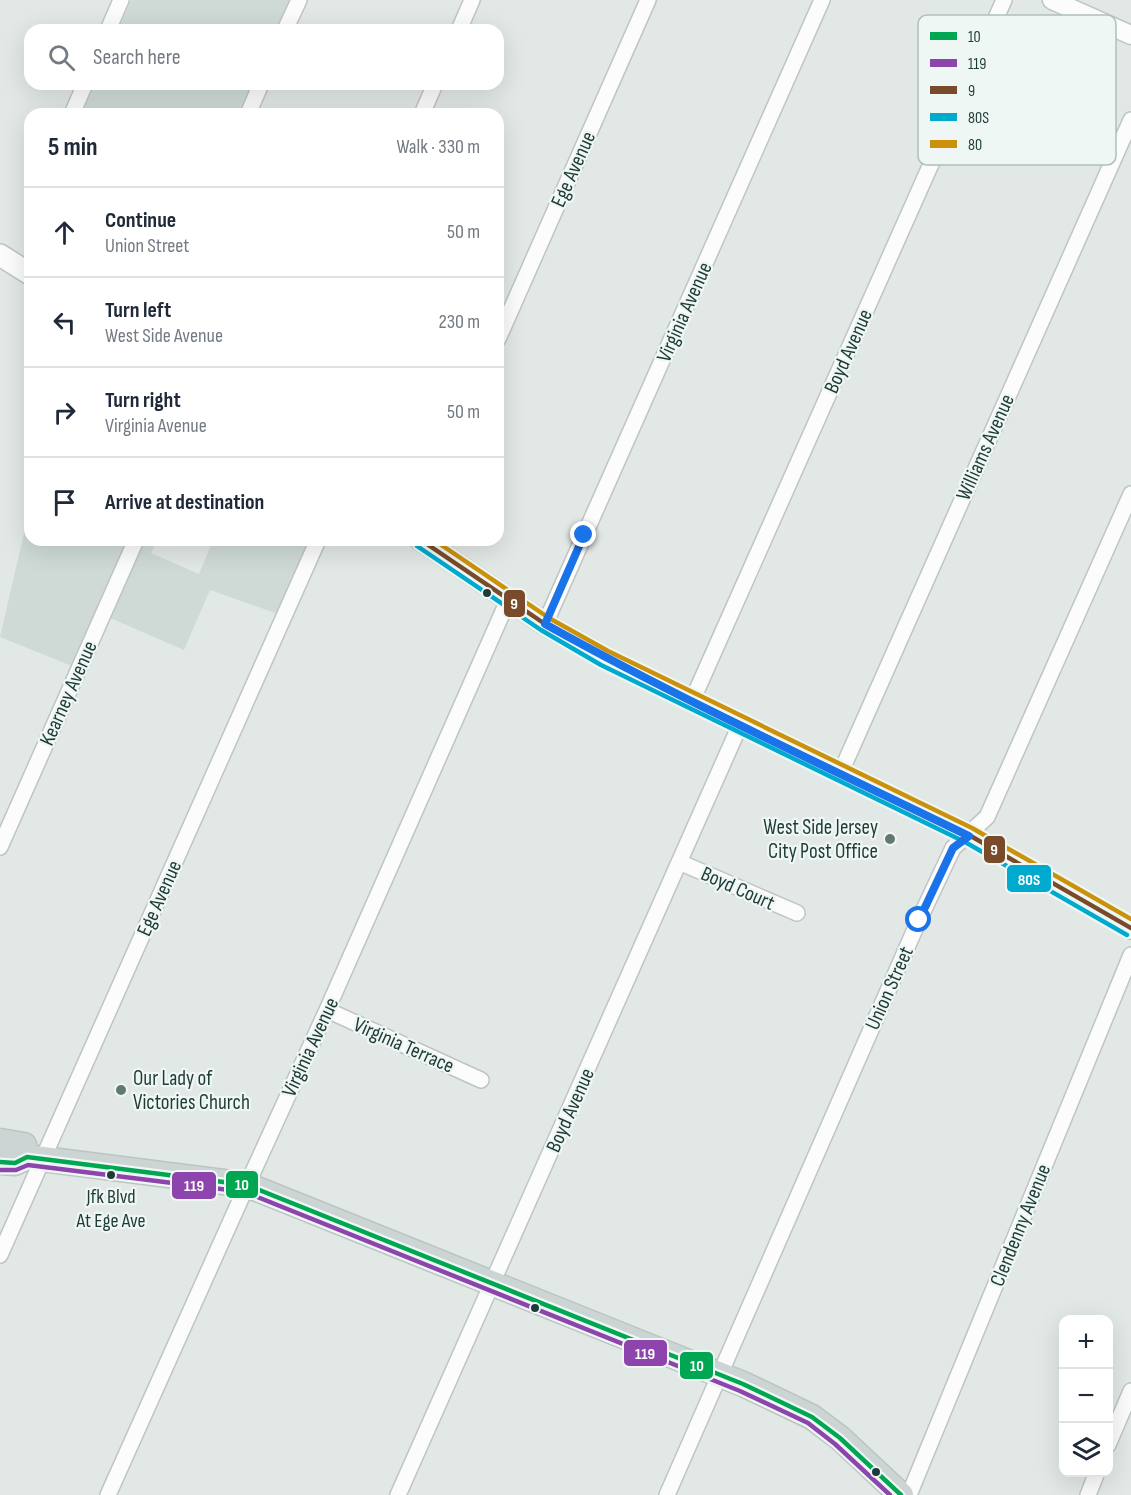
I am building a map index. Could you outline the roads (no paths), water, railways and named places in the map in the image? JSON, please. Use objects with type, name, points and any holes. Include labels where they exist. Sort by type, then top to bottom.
[{"type":"main road","points":[[0,255],[24,269]]},
{"type":"main road","points":[[430,546],[545,624],[605,657],[969,836],[1131,928]]},
{"type":"main road","points":[[0,1141],[24,1145],[35,1158]]},
{"type":"main road","points":[[0,1162],[15,1163],[35,1158],[247,1185],[718,1374],[812,1417],[840,1438],[901,1495]]},
{"type":"street","points":[[111,24],[121,0]]},
{"type":"street","points":[[288,24],[299,0]]},
{"type":"street","points":[[462,24],[472,0]]},
{"type":"street","name":"Ege Avenue","points":[[504,325],[648,0]]},
{"type":"street","name":"Virginia Avenue","points":[[545,624],[822,0]]},
{"type":"street","name":"Boyd Avenue","points":[[997,15],[1004,0]]},
{"type":"street","points":[[1052,0],[1086,15]]},
{"type":"street","points":[[1116,28],[1131,35]]},
{"type":"street","points":[[75,108],[82,90]]},
{"type":"street","points":[[251,108],[258,90]]},
{"type":"street","points":[[425,108],[432,90]]},
{"type":"street","name":"Williams Avenue","points":[[1116,154],[1131,120]]},
{"type":"street","name":"Boyd Avenue","points":[[692,701],[931,165]]},
{"type":"street","name":"Williams Avenue","points":[[840,774],[1111,165]]},
{"type":"street","name":"Union Street","points":[[667,1495],[718,1374],[919,920],[953,848],[969,836],[987,816],[1131,494]]},
{"type":"street","name":"Kearney Avenue","points":[[0,847],[133,546]]},
{"type":"street","name":"Ege Avenue","points":[[0,1255],[35,1158],[315,546]]},
{"type":"street","name":"Virginia Avenue","points":[[108,1495],[327,1010],[509,598]]},
{"type":"street","name":"Boyd Avenue","points":[[398,1495],[740,725]]},
{"type":"street","name":"Boyd Court","points":[[679,862],[797,914]]},
{"type":"street","name":"Clendenny Avenue","points":[[909,1495],[1131,956]]},
{"type":"street","name":"Virginia Terrace","points":[[327,1010],[481,1080]]},
{"type":"street","points":[[1113,1433],[1131,1391]]},
{"type":"street","points":[[1088,1495],[1095,1477]]},
{"type":"place","name":"West Side Jersey City Post Office","points":[[890,839]]},
{"type":"place","name":"Our Lady of Victories Church","points":[[121,1090]]},
{"type":"place","name":"Jfk Blvd At Ege Ave","points":[[111,1175]]}]
